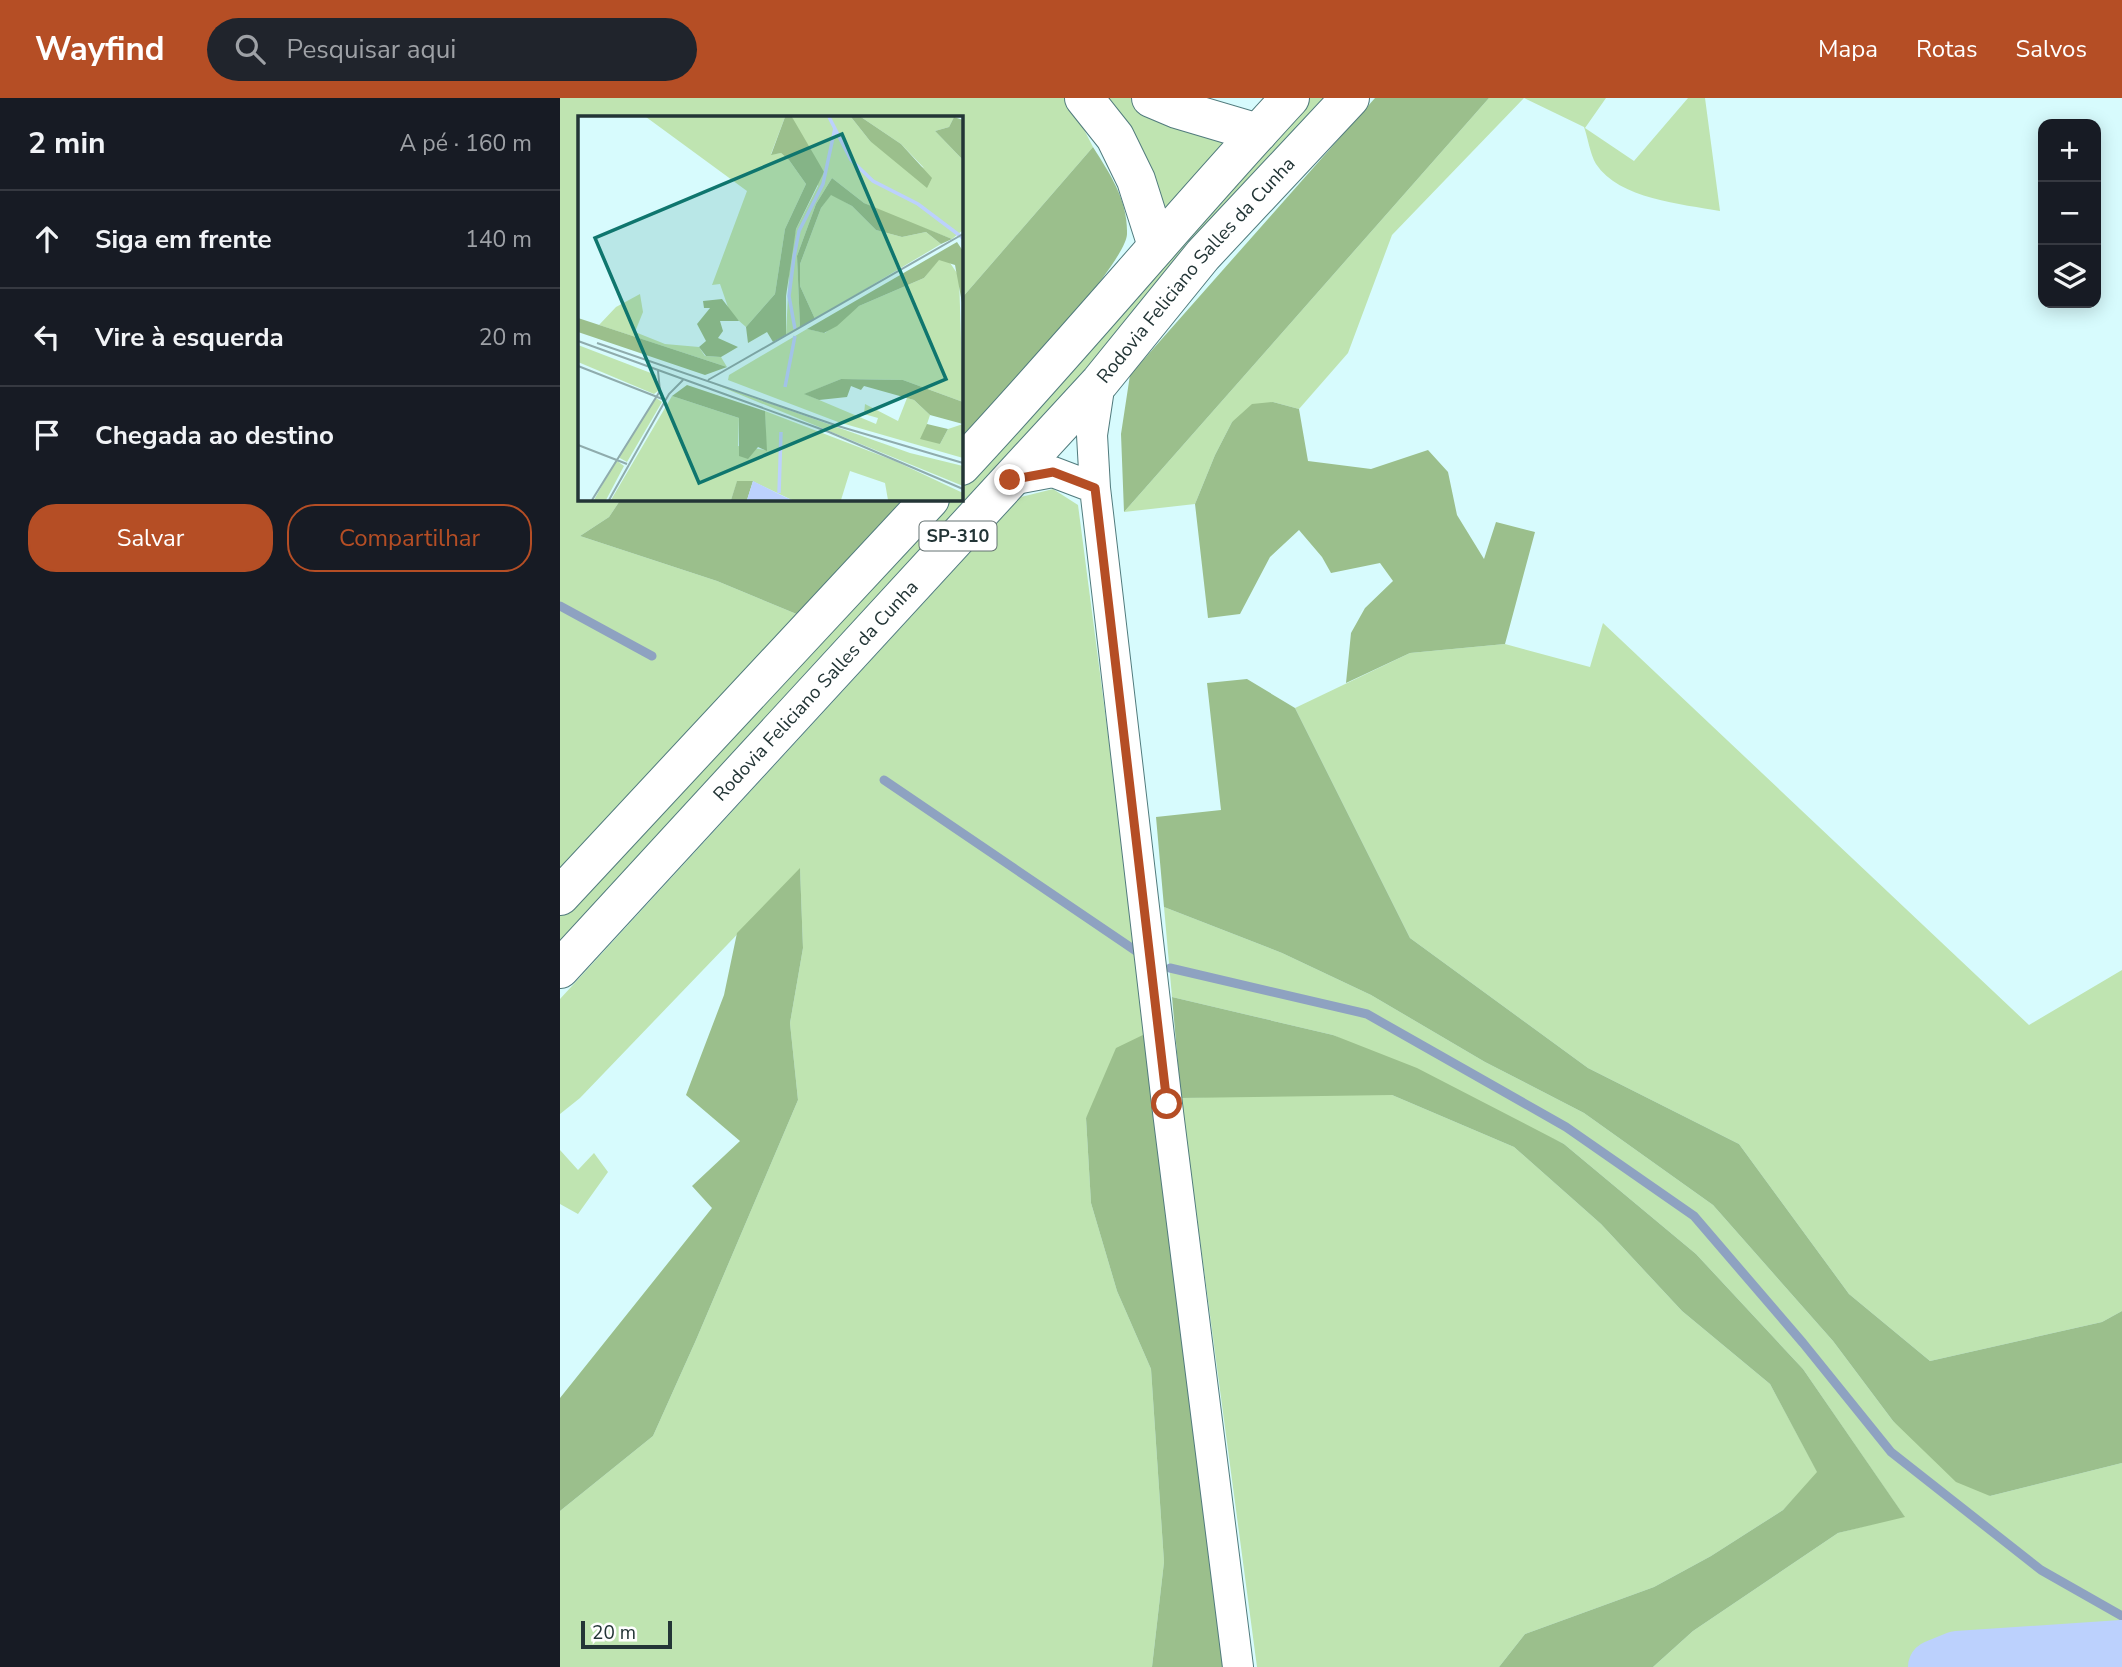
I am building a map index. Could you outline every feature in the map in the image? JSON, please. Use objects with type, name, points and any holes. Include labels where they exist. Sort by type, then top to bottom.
[{"type":"main road","points":[[1151,98],[1177,109],[1258,133]]},
{"type":"main road","points":[[962,465],[1050,370],[1290,98]]},
{"type":"main road","name":"Rodovia Feliciano Salles da Cunha","points":[[560,969],[1100,382],[1203,255],[1350,98]]},
{"type":"main road","points":[[1088,100],[1115,137],[1136,180],[1157,246]]},
{"type":"main road","name":"SP-310","points":[[560,896],[929,500]]},
{"type":"street","points":[[1100,382],[1091,435],[1095,488],[1167,1104],[1238,1667]]},
{"type":"street","points":[[1010,480],[1053,472],[1095,488]]},
{"type":"green space","points":[[560,98],[1065,98],[1093,147],[962,298],[962,116],[578,116],[578,500],[620,500],[609,517],[580,536],[717,581],[799,615],[560,872]]},
{"type":"green space","points":[[1099,98],[1144,98],[1236,132],[1158,220]]},
{"type":"green space","points":[[1309,98],[1338,98],[560,955],[560,914],[945,500],[962,500],[962,481]]},
{"type":"green space","points":[[1375,98],[1489,98],[1124,512],[1121,434],[1130,375]]},
{"type":"green space","points":[[1489,98],[1524,98],[1392,235],[1348,353],[1299,409],[1273,402],[1232,422],[1195,504],[1124,512]]},
{"type":"green space","points":[[1524,98],[1606,98],[1585,128],[1634,161],[1688,98],[1705,98],[1720,211],[1652,198],[1620,185],[1606,176],[1596,164],[1584,127]]},
{"type":"green space","points":[[1093,147],[1117,188],[1124,210],[1127,234],[1121,251],[1081,305],[962,439],[962,298]]},
{"type":"green space","points":[[1273,402],[1299,409],[1308,461],[1371,469],[1428,450],[1448,472],[1457,515],[1484,559],[1496,522],[1535,532],[1505,644],[1410,653],[1346,683],[1351,633],[1365,608],[1393,581],[1380,563],[1331,573],[1322,557],[1299,530],[1270,557],[1240,614],[1208,618],[1195,504],[1232,422],[1252,404]]},
{"type":"green space","points":[[1053,489],[1078,505],[1147,1033],[1086,1118],[1091,1203],[1117,1291],[1151,1369],[1164,1562],[1152,1667],[560,1667],[560,1511],[653,1436],[798,1100],[790,1023],[803,948],[800,869],[580,1098],[560,1114],[560,999],[1021,497]]},
{"type":"green space","points":[[620,500],[905,500],[799,615],[717,581],[580,536],[609,517]]},
{"type":"green space","points":[[1603,623],[2029,1025],[2122,970],[2122,1311],[2102,1322],[1930,1361],[1849,1294],[1739,1144],[1588,1068],[1410,938],[1295,708],[1410,653],[1505,644],[1590,667]]},
{"type":"green space","points":[[1247,679],[1295,708],[1410,938],[1588,1068],[1739,1144],[1849,1294],[1930,1361],[2102,1322],[2122,1311],[2122,1463],[1990,1496],[1956,1482],[1893,1421],[1833,1341],[1713,1205],[1584,1113],[1485,1062],[1371,995],[1282,953],[1164,907],[1156,817],[1221,810],[1207,683]]},
{"type":"green space","points":[[800,868],[803,948],[790,1023],[798,1100],[653,1436],[560,1511],[560,1398],[712,1208],[692,1186],[740,1141],[686,1095],[724,995],[737,933]]},
{"type":"green space","points":[[1164,907],[1282,953],[1371,995],[1485,1062],[1584,1113],[1713,1205],[1833,1341],[1893,1421],[1990,1496],[2122,1463],[2122,1667],[1653,1667],[1693,1631],[1838,1533],[1904,1516],[1803,1369],[1696,1254],[1564,1144],[1333,1035],[1172,997]]},
{"type":"green space","points":[[1172,997],[1333,1035],[1417,1068],[1564,1144],[1696,1254],[1803,1369],[1905,1517],[1838,1533],[1693,1631],[1653,1667],[1499,1667],[1525,1634],[1654,1587],[1711,1556],[1783,1510],[1817,1472],[1770,1384],[1682,1311],[1601,1224],[1514,1147],[1392,1095],[1181,1098]]},
{"type":"green space","points":[[1147,1033],[1225,1667],[1152,1667],[1164,1562],[1151,1369],[1117,1291],[1091,1203],[1086,1118],[1116,1048]]},
{"type":"green space","points":[[1392,1095],[1514,1147],[1601,1224],[1682,1311],[1770,1384],[1818,1473],[1783,1510],[1711,1556],[1654,1587],[1525,1634],[1499,1667],[1257,1667],[1181,1098]]},
{"type":"green space","points":[[560,1150],[578,1170],[594,1153],[608,1172],[578,1214],[560,1204]]},
{"type":"waterway","points":[[560,606],[652,656]]},
{"type":"waterway","points":[[884,780],[1136,951]]},
{"type":"waterway","points":[[1170,968],[1367,1014],[1566,1127],[1694,1216],[1803,1343],[1891,1452],[2041,1570],[2122,1616]]},
{"type":"waterway","points":[[1935,1667],[1957,1658],[2122,1647]]},
{"type":"route","points":[[1010,480],[1053,472],[1095,488],[1167,1104]]}]
